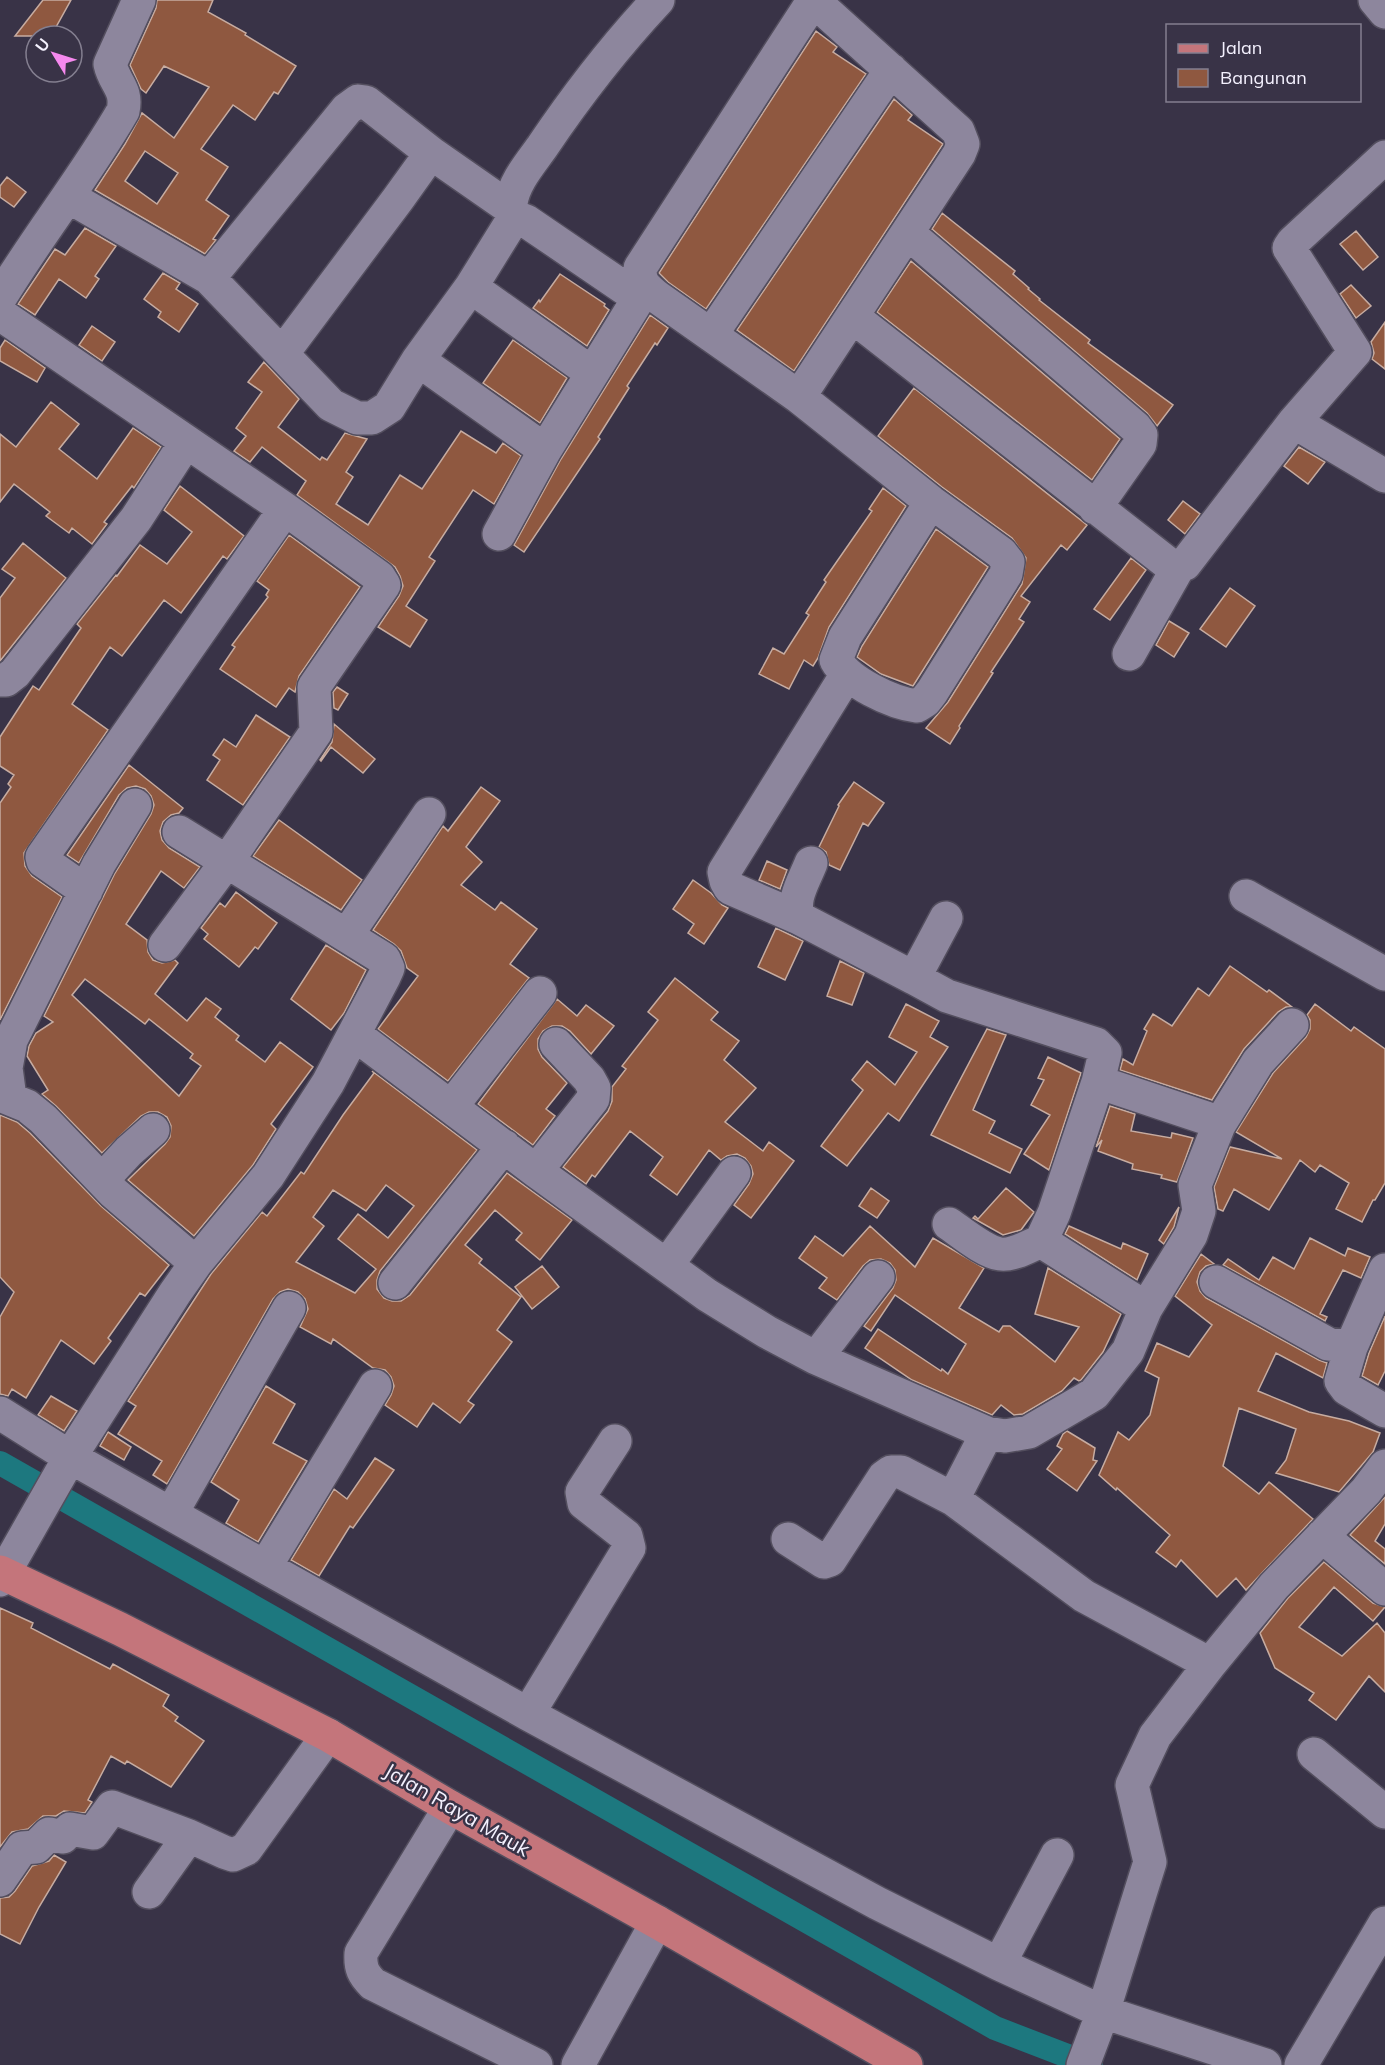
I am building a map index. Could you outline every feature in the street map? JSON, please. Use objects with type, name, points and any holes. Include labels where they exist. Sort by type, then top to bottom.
[{"type":"main road","name":"Jalan Raya Mauk","points":[[4,1570],[327,1735],[906,2065]]},
{"type":"street","points":[[0,298],[10,258],[69,197],[123,111],[124,92],[110,64],[139,0]]},
{"type":"street","points":[[69,197],[208,278],[331,405],[357,418],[372,418],[389,407],[418,360],[471,287],[508,225],[513,214],[514,190],[526,170],[578,95],[627,33],[658,0]]},
{"type":"street","points":[[499,534],[545,450],[642,293],[640,268],[813,0],[958,131],[963,144],[909,234],[799,397]]},
{"type":"street","points":[[1376,0],[1385,12]]},
{"type":"street","points":[[711,336],[891,70]]},
{"type":"street","points":[[208,278],[352,104],[358,101],[366,102],[513,214],[711,336],[799,397],[931,502],[1001,553],[1008,562],[1006,574],[925,701],[917,706],[877,693],[847,674],[836,660],[838,650],[931,502]]},
{"type":"street","points":[[282,354],[430,153]]},
{"type":"street","points":[[853,317],[1095,508],[1170,565],[1179,566],[1185,564],[1294,422],[1355,352],[1289,248],[1385,157]]},
{"type":"street","points":[[909,234],[1135,427],[1141,435],[1140,444],[1095,508]]},
{"type":"street","points":[[471,287],[592,373]]},
{"type":"street","points":[[0,314],[285,510],[379,577],[384,585],[314,687],[316,732],[228,860],[165,945]]},
{"type":"street","points":[[418,360],[545,450]]},
{"type":"street","points":[[1294,422],[1385,476]]},
{"type":"street","points":[[0,680],[6,680],[15,673],[136,519],[186,441]]},
{"type":"street","points":[[86,891],[43,861],[42,856],[285,510]]},
{"type":"street","points":[[1129,654],[1179,566]]},
{"type":"street","points":[[847,674],[724,872],[730,888],[799,918],[947,996],[1096,1044],[1105,1053],[1098,1082],[1054,1213],[1041,1241],[1015,1252],[1001,1254],[991,1251],[949,1224]]},
{"type":"street","points":[[135,805],[99,864],[11,1040],[6,1068],[5,1096],[27,1106],[43,1119],[114,1193],[196,1263]]},
{"type":"street","points":[[347,935],[429,814]]},
{"type":"street","points":[[4,1570],[66,1464],[196,1263],[268,1176],[328,1083],[388,968],[384,959],[228,860],[179,832]]},
{"type":"street","points":[[799,918],[796,912],[796,898],[811,863]]},
{"type":"street","points":[[1246,896],[1385,974]]},
{"type":"street","points":[[914,978],[946,918]]},
{"type":"street","points":[[451,1107],[540,993]]},
{"type":"street","points":[[354,1034],[536,1171],[707,1295],[767,1332],[816,1358],[987,1433],[1005,1436],[1029,1432],[1094,1394],[1128,1351],[1146,1308],[1191,1235],[1199,1210],[1195,1185],[1219,1125],[1258,1062],[1292,1025]]},
{"type":"street","points":[[536,1171],[593,1099],[594,1088],[589,1079],[556,1044]]},
{"type":"street","points":[[1098,1082],[1206,1118],[1219,1125]]},
{"type":"street","points":[[102,1180],[129,1151],[153,1130]]},
{"type":"street","points":[[395,1283],[504,1146]]},
{"type":"street","points":[[667,1265],[734,1173]]},
{"type":"street","points":[[1041,1241],[1146,1308]]},
{"type":"street","points":[[1385,1270],[1351,1347],[1341,1381],[1343,1385],[1385,1410]]},
{"type":"street","points":[[816,1358],[878,1277]]},
{"type":"street","points":[[1216,1282],[1328,1344],[1351,1347]]},
{"type":"street","points":[[171,1514],[289,1308]]},
{"type":"street","points":[[265,1567],[375,1386]]},
{"type":"street","points":[[0,1413],[66,1464],[171,1514],[528,1714],[877,1903],[1101,2017],[1265,2065]]},
{"type":"street","points":[[953,1499],[987,1433]]},
{"type":"street","points":[[528,1714],[629,1548],[626,1536],[584,1503],[582,1498],[582,1492],[615,1441]]},
{"type":"street","points":[[1083,2065],[1101,2017],[1150,1862],[1132,1785],[1155,1736],[1274,1586],[1366,1491],[1385,1466]]},
{"type":"street","points":[[788,1539],[824,1562],[830,1560],[884,1477],[891,1472],[901,1472],[953,1499],[1084,1596],[1210,1664]]},
{"type":"street","points":[[1322,1536],[1385,1589]]},
{"type":"street","points":[[0,1880],[22,1848],[36,1847],[49,1834],[63,1837],[70,1829],[93,1833],[112,1807],[233,1855],[246,1849],[327,1735]]},
{"type":"street","points":[[1314,1754],[1385,1812]]},
{"type":"street","points":[[450,1807],[362,1953],[360,1963],[363,1973],[373,1984],[536,2065]]},
{"type":"street","points":[[149,1892],[189,1836]]},
{"type":"street","points":[[999,1964],[1057,1855]]},
{"type":"street","points":[[578,2065],[657,1922]]},
{"type":"street","points":[[1301,2065],[1385,1923]]},
{"type":"building","points":[[43,0],[71,0],[58,24],[24,24]]},
{"type":"building","points":[[157,0],[213,0],[208,12],[246,33],[245,35],[296,66],[278,94],[274,92],[255,120],[233,105],[201,149],[228,167],[206,200],[229,216],[213,239],[216,240],[205,254],[95,190],[142,113],[174,138],[209,87],[164,66],[146,93],[141,89],[130,65],[156,8]],"holes":[[[145,151],[178,173],[157,204],[125,181]]]},
{"type":"building","points":[[24,24],[24,36],[15,36]]},
{"type":"building","points":[[816,31],[837,47],[833,52],[866,74],[706,309],[659,273]]},
{"type":"building","points":[[894,99],[912,115],[908,120],[943,144],[794,371],[737,330]]},
{"type":"building","points":[[7,177],[26,192],[14,207],[0,197],[0,186]]},
{"type":"building","points":[[942,213],[1015,271],[1013,274],[1039,300],[1090,340],[1088,343],[1173,405],[1157,426],[1147,413],[932,229]]},
{"type":"building","points":[[85,228],[116,246],[95,276],[99,279],[86,298],[59,279],[35,315],[18,304],[55,249],[65,255]]},
{"type":"building","points":[[1356,231],[1378,257],[1363,270],[1340,244]]},
{"type":"building","points":[[911,261],[1120,439],[1092,480],[877,312]]},
{"type":"building","points":[[163,273],[180,283],[176,289],[198,304],[179,332],[158,317],[161,312],[144,299]]},
{"type":"building","points":[[560,274],[605,304],[604,306],[609,310],[587,346],[533,308]]},
{"type":"building","points":[[1351,285],[1371,306],[1356,318],[1340,294]]},
{"type":"building","points":[[650,315],[668,328],[657,345],[655,343],[627,386],[629,388],[598,437],[600,439],[524,552],[514,545],[561,459]]},
{"type":"building","points":[[1385,322],[1385,369],[1372,359],[1374,353],[1371,342]]},
{"type":"building","points":[[92,326],[115,342],[102,361],[79,345]]},
{"type":"building","points":[[5,340],[45,368],[37,382],[0,361],[0,348]]},
{"type":"building","points":[[513,340],[567,378],[540,423],[483,383]]},
{"type":"building","points":[[264,362],[299,399],[278,427],[320,460],[322,457],[327,460],[345,433],[367,439],[346,472],[353,477],[336,504],[368,525],[400,475],[422,489],[461,431],[496,453],[503,443],[521,456],[494,504],[473,490],[429,557],[435,561],[406,606],[427,620],[410,647],[378,627],[403,586],[395,567],[297,495],[306,481],[262,447],[250,462],[234,451],[246,436],[236,428],[262,392],[248,382]]},
{"type":"building","points":[[914,388],[1087,525],[1067,550],[1061,545],[1021,596],[1030,602],[1019,619],[1024,622],[991,672],[993,673],[950,744],[926,728],[948,702],[1022,584],[1026,558],[1012,538],[942,487],[878,436]]},
{"type":"building","points":[[51,402],[79,424],[59,449],[97,479],[133,428],[161,447],[134,488],[132,486],[104,522],[107,524],[92,544],[72,528],[69,533],[46,516],[50,512],[14,484],[0,502],[0,434],[16,447]]},
{"type":"building","points":[[1299,447],[1325,462],[1308,484],[1284,466]]},
{"type":"building","points":[[180,486],[244,536],[227,559],[223,556],[181,613],[164,600],[122,656],[110,647],[72,704],[108,730],[24,853],[25,866],[32,876],[62,897],[0,1020],[0,803],[11,787],[8,784],[14,775],[0,766],[0,737],[33,686],[39,690],[81,628],[77,624],[140,545],[167,564],[192,532],[164,510]]},
{"type":"building","points":[[883,488],[906,506],[829,627],[813,666],[804,660],[789,689],[759,674],[773,648],[784,654],[809,615],[806,613],[826,582],[824,580],[872,511],[869,509]]},
{"type":"building","points":[[1183,501],[1200,514],[1185,534],[1168,520]]},
{"type":"building","points":[[936,529],[988,567],[913,686],[881,674],[857,657]]},
{"type":"building","points":[[289,535],[360,587],[299,676],[295,692],[289,688],[276,707],[220,669],[235,647],[232,645],[268,597],[266,595],[269,590],[257,581]]},
{"type":"building","points":[[23,543],[66,578],[0,661],[0,598],[15,578],[2,569]]},
{"type":"building","points":[[1131,558],[1146,570],[1110,620],[1094,609]]},
{"type":"building","points":[[1230,588],[1255,606],[1226,647],[1200,629]]},
{"type":"building","points":[[1169,621],[1189,633],[1174,657],[1156,645]]},
{"type":"building","points":[[337,687],[348,694],[338,710],[334,708],[333,692]]},
{"type":"building","points":[[256,715],[290,737],[243,805],[207,780],[220,760],[213,755],[224,739],[236,747]]},
{"type":"building","points":[[334,724],[375,759],[363,773],[331,747],[320,760],[332,742]]},
{"type":"building","points":[[129,765],[183,808],[179,813],[171,815],[163,822],[160,831],[162,840],[169,848],[200,867],[184,888],[161,871],[126,924],[147,940],[148,952],[153,960],[162,963],[175,960],[178,963],[155,994],[187,1021],[206,998],[221,1009],[215,1017],[239,1036],[236,1040],[265,1062],[280,1042],[313,1067],[271,1124],[276,1129],[253,1165],[194,1236],[128,1180],[170,1137],[171,1126],[167,1117],[158,1112],[149,1112],[141,1116],[102,1153],[42,1094],[48,1090],[27,1056],[36,1033],[53,1022],[44,1016],[115,873],[151,814],[154,805],[151,796],[145,789],[136,786],[127,788],[119,795],[79,863],[67,855]],"holes":[[[85,979],[145,1024],[149,1019],[193,1054],[190,1058],[201,1066],[179,1096],[72,995]]]},
{"type":"building","points":[[854,782],[884,803],[868,826],[863,823],[840,870],[829,865],[826,852],[819,847],[838,805]]},
{"type":"building","points":[[481,787],[500,801],[466,847],[482,862],[461,885],[495,910],[501,902],[537,929],[510,964],[529,978],[448,1081],[378,1029],[418,976],[407,968],[401,951],[373,930],[443,826],[448,831]]},
{"type":"building","points":[[279,820],[362,880],[341,910],[253,856]]},
{"type":"building","points":[[767,861],[787,870],[780,889],[759,880]]},
{"type":"building","points":[[693,880],[728,908],[704,944],[688,933],[694,924],[673,909]]},
{"type":"building","points":[[236,892],[277,923],[258,949],[255,947],[239,967],[204,939],[208,934],[201,928],[220,903],[225,907]]},
{"type":"building","points":[[776,928],[803,941],[785,980],[758,967]]},
{"type":"building","points":[[326,945],[366,970],[344,1013],[331,1030],[291,999]]},
{"type":"building","points":[[840,961],[864,973],[852,1005],[827,996]]},
{"type":"building","points":[[1230,966],[1292,1007],[1286,1007],[1278,1012],[1244,1049],[1212,1100],[1120,1070],[1123,1059],[1133,1065],[1147,1031],[1144,1029],[1153,1014],[1172,1026],[1198,988],[1209,996]]},
{"type":"building","points":[[675,978],[718,1012],[711,1020],[739,1041],[724,1060],[756,1088],[725,1122],[763,1151],[769,1142],[794,1161],[751,1218],[734,1205],[749,1184],[753,1174],[745,1158],[737,1154],[721,1160],[709,1150],[677,1195],[650,1175],[663,1157],[630,1131],[595,1177],[592,1175],[586,1184],[563,1167],[608,1111],[612,1101],[612,1087],[626,1069],[622,1066],[658,1020],[648,1012]]},
{"type":"building","points":[[557,999],[577,1016],[586,1005],[614,1026],[591,1054],[570,1031],[562,1026],[552,1026],[543,1031],[538,1039],[538,1049],[542,1057],[567,1083],[546,1109],[555,1116],[533,1145],[478,1104]]},
{"type":"building","points":[[906,1004],[939,1021],[930,1037],[948,1047],[899,1121],[888,1113],[847,1166],[821,1146],[863,1090],[852,1080],[867,1061],[895,1085],[917,1052],[889,1037]]},
{"type":"building","points":[[1315,1004],[1351,1031],[1354,1027],[1385,1049],[1385,1183],[1362,1222],[1336,1209],[1349,1183],[1320,1165],[1315,1172],[1300,1160],[1269,1210],[1234,1189],[1223,1211],[1218,1209],[1214,1187],[1230,1147],[1282,1159],[1236,1132],[1273,1073],[1306,1037],[1310,1029],[1310,1020],[1307,1015]]},
{"type":"building","points":[[987,1029],[1006,1035],[973,1110],[995,1121],[989,1133],[1022,1149],[1010,1173],[931,1135]]},
{"type":"building","points":[[1048,1057],[1081,1073],[1049,1170],[1024,1154],[1050,1115],[1031,1105],[1044,1080],[1038,1078]]},
{"type":"building","points":[[372,1071],[477,1150],[380,1271],[377,1289],[384,1298],[401,1301],[410,1295],[507,1173],[572,1220],[540,1260],[516,1240],[522,1233],[495,1210],[465,1245],[482,1259],[479,1263],[521,1297],[497,1330],[512,1342],[468,1401],[474,1405],[460,1423],[433,1403],[417,1427],[385,1405],[394,1386],[385,1370],[373,1368],[333,1339],[331,1344],[300,1327],[308,1309],[305,1299],[298,1292],[288,1289],[280,1292],[273,1299],[167,1484],[153,1475],[162,1461],[118,1434],[136,1406],[128,1401],[211,1274],[262,1212],[267,1216],[301,1172],[304,1174],[374,1073]],"holes":[[[386,1185],[414,1206],[388,1238],[358,1214],[338,1239],[376,1269],[355,1293],[296,1262],[324,1226],[313,1217],[333,1190],[366,1211]]]},
{"type":"building","points":[[1110,1106],[1135,1114],[1131,1131],[1171,1138],[1172,1133],[1193,1138],[1177,1182],[1161,1178],[1162,1175],[1132,1169],[1133,1164],[1098,1151],[1102,1140],[1096,1147]]},
{"type":"building","points":[[0,1115],[17,1122],[30,1133],[101,1206],[169,1265],[145,1296],[140,1293],[108,1338],[111,1341],[94,1364],[61,1340],[26,1398],[12,1389],[8,1396],[0,1394],[0,1317],[14,1292],[0,1277]]},
{"type":"building","points":[[871,1188],[889,1201],[877,1218],[859,1206]]},
{"type":"building","points":[[1006,1188],[1034,1212],[1021,1230],[1003,1235],[973,1218],[975,1216],[978,1219]]},
{"type":"building","points":[[1179,1207],[1174,1227],[1164,1244],[1159,1240]]},
{"type":"building","points":[[870,1226],[915,1267],[933,1238],[984,1268],[959,1308],[999,1332],[1003,1326],[1010,1326],[1055,1362],[1079,1327],[1035,1314],[1048,1268],[1121,1314],[1103,1352],[1081,1380],[1074,1378],[1062,1391],[1023,1414],[1014,1415],[1001,1405],[992,1415],[912,1380],[865,1348],[878,1329],[948,1374],[966,1344],[895,1295],[871,1331],[864,1326],[893,1288],[896,1280],[895,1270],[890,1263],[881,1259],[870,1260],[837,1300],[819,1288],[827,1278],[799,1258],[815,1236],[843,1256]]},
{"type":"building","points":[[1069,1226],[1121,1249],[1123,1243],[1148,1254],[1137,1280],[1065,1234]]},
{"type":"building","points":[[1310,1238],[1345,1256],[1348,1248],[1370,1257],[1361,1278],[1343,1270],[1320,1314],[1327,1317],[1325,1321],[1223,1265],[1228,1259],[1259,1280],[1273,1257],[1294,1269]]},
{"type":"building","points":[[1201,1254],[1214,1264],[1206,1266],[1200,1272],[1197,1282],[1206,1298],[1327,1363],[1323,1378],[1276,1353],[1258,1391],[1309,1412],[1349,1421],[1380,1433],[1373,1452],[1339,1492],[1276,1473],[1286,1460],[1296,1429],[1239,1408],[1223,1466],[1259,1494],[1269,1482],[1313,1519],[1246,1590],[1236,1578],[1217,1597],[1181,1560],[1176,1567],[1156,1552],[1170,1535],[1099,1475],[1118,1432],[1129,1440],[1150,1415],[1159,1378],[1145,1371],[1157,1343],[1189,1357],[1212,1325],[1175,1296]]},
{"type":"building","points":[[542,1266],[559,1287],[532,1309],[515,1287]]},
{"type":"building","points":[[1385,1316],[1385,1371],[1378,1385],[1362,1376]]},
{"type":"building","points":[[266,1386],[295,1404],[273,1443],[307,1461],[258,1542],[226,1523],[239,1500],[211,1482]]},
{"type":"building","points":[[51,1396],[77,1411],[64,1431],[38,1415]]},
{"type":"building","points":[[1067,1431],[1095,1448],[1093,1460],[1097,1461],[1077,1491],[1047,1469],[1062,1449],[1057,1446]]},
{"type":"building","points":[[108,1432],[131,1447],[124,1460],[100,1446]]},
{"type":"building","points":[[375,1458],[394,1470],[353,1528],[350,1526],[319,1576],[291,1560],[334,1489],[347,1499]]},
{"type":"building","points":[[1385,1497],[1385,1524],[1375,1541],[1385,1549],[1385,1564],[1350,1535]]},
{"type":"building","points":[[1324,1562],[1373,1603],[1385,1607],[1373,1621],[1334,1587],[1299,1627],[1342,1656],[1377,1623],[1385,1633],[1385,1692],[1369,1676],[1336,1720],[1309,1700],[1314,1693],[1275,1668],[1260,1633],[1288,1598]]},
{"type":"building","points":[[0,1608],[33,1623],[31,1628],[110,1669],[113,1664],[169,1695],[163,1706],[178,1717],[175,1721],[204,1741],[171,1787],[127,1761],[125,1764],[111,1756],[88,1800],[92,1802],[85,1813],[64,1811],[56,1816],[43,1816],[28,1829],[12,1832],[0,1847]]},
{"type":"building","points":[[54,1855],[66,1862],[20,1944],[0,1934],[0,1898],[9,1897],[15,1891],[32,1866],[49,1861]]},
{"type":"waterway","points":[[0,1463],[995,2028],[1091,2065]]}]
